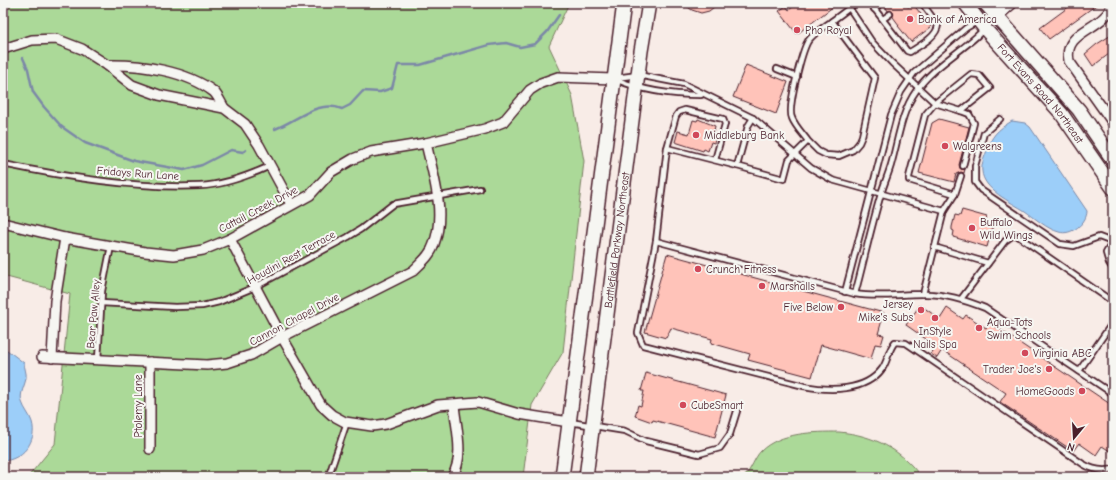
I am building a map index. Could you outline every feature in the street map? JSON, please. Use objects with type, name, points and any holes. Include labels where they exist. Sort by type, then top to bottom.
[{"type":"main road","points":[[562,477],[624,3]]},
{"type":"main road","name":"Battlefield Parkway Northeast","points":[[586,477],[637,82],[649,3]]},
{"type":"main road","name":"Fort Evans Road Northeast","points":[[965,3],[982,25],[1061,113],[1113,188]]},
{"type":"main road","name":"Fort Evans Road Northeast","points":[[985,3],[1074,105],[1113,160]]},
{"type":"main road","points":[[995,16],[1010,3]]},
{"type":"street","points":[[1112,3],[1109,13],[1074,39],[1068,49],[1069,61],[1113,123]]},
{"type":"street","points":[[3,48],[32,40],[56,39],[82,49],[107,65],[132,85],[159,95],[224,108]]},
{"type":"street","points":[[107,65],[147,67],[187,78],[214,93],[224,108],[245,124],[290,204]]},
{"type":"street","name":"Cattail Creek Drive","points":[[3,223],[65,238],[145,252],[174,255],[203,250],[230,239],[290,204],[310,195],[331,172],[353,159],[371,152],[426,143],[485,129],[503,122],[530,90],[541,83],[558,77],[613,79]]},
{"type":"street","name":"Cannon Chapel Drive","points":[[42,357],[207,365],[227,363],[251,355],[282,337],[413,271],[424,261],[434,246],[439,227],[437,196],[426,143]]},
{"type":"street","points":[[52,358],[54,302],[65,238]]},
{"type":"street","points":[[230,239],[255,288],[321,405],[332,415],[348,422],[372,426],[386,424],[438,405],[478,402],[519,414],[569,422]]},
{"type":"street","name":"Ptolemy Lane","points":[[150,362],[150,449]]},
{"type":"street","points":[[452,477],[460,458],[454,405]]},
{"type":"lane","points":[[846,3],[872,42],[935,102],[968,114],[974,123],[963,166]]},
{"type":"lane","points":[[832,21],[875,78],[862,136],[859,143],[853,150],[839,156],[826,155],[818,151],[808,141],[792,118],[790,111],[797,77],[809,40],[832,21],[856,3]]},
{"type":"lane","points":[[870,3],[882,20],[910,52],[928,40],[938,29],[938,25],[922,3]]},
{"type":"lane","points":[[874,9],[882,3]]},
{"type":"lane","points":[[882,20],[890,14]]},
{"type":"lane","points":[[855,294],[881,194],[891,167],[904,115],[919,86],[982,25],[995,16]]},
{"type":"lane","points":[[845,292],[894,104],[910,78],[966,28],[982,25],[995,16]]},
{"type":"lane","points":[[777,69],[797,77]]},
{"type":"lane","points":[[955,194],[909,180],[909,177],[925,115],[935,102],[971,74],[975,73],[990,88],[961,111]]},
{"type":"lane","points":[[613,79],[637,82],[684,84],[703,95],[753,118],[811,168],[832,180],[944,211]]},
{"type":"lane","points":[[613,79],[637,82],[682,95],[703,95]]},
{"type":"lane","points":[[715,160],[725,124],[723,120],[685,110],[679,112],[676,116],[667,148],[656,241],[638,333],[643,345],[804,386],[822,389],[843,388],[868,382],[882,369],[890,348],[895,342],[906,343],[1083,464],[1092,469],[1103,471],[1113,469]]},
{"type":"lane","points":[[737,166],[748,126],[753,118]]},
{"type":"lane","points":[[1000,119],[984,133],[974,166],[975,182],[981,190],[1060,244],[1074,246],[1099,237],[1112,241],[1106,253],[1109,264],[1113,269]]},
{"type":"lane","points":[[667,148],[784,179],[789,160],[808,141]]},
{"type":"lane","name":"Fridays Run Lane","points":[[3,164],[52,174],[129,183],[201,186],[248,176],[270,166]]},
{"type":"lane","points":[[923,294],[944,211],[955,194],[961,176]]},
{"type":"lane","name":"Houdini Rest Terrace","points":[[102,302],[175,307],[202,306],[219,302],[255,288],[361,229],[393,204],[480,189]]},
{"type":"lane","points":[[961,299],[1005,241],[1015,234],[1113,302]]},
{"type":"lane","points":[[656,241],[855,294],[885,297],[923,294],[961,299],[985,308],[1113,394]]},
{"type":"lane","name":"Bear Paw Alley","points":[[98,360],[102,291],[111,246]]},
{"type":"lane","points":[[934,248],[988,263]]},
{"type":"lane","points":[[1079,371],[1113,322]]},
{"type":"lane","points":[[569,422],[625,431],[646,441],[699,454],[720,448],[730,434],[737,411]]},
{"type":"lane","points":[[327,477],[348,422]]},
{"type":"green space","points":[[3,3],[569,3],[549,46],[572,95],[584,161],[563,352],[532,405],[523,477],[28,477],[55,444],[70,294],[3,276]]},
{"type":"green space","points":[[839,432],[863,436],[885,445],[905,459],[921,477],[744,477],[761,451],[778,440],[798,434]]},
{"type":"water","points":[[1012,121],[1025,123],[1030,127],[1087,211],[1084,220],[1078,228],[1064,233],[1055,231],[999,195],[987,184],[982,171],[982,164],[990,142],[1002,127]]},
{"type":"water","points":[[3,347],[24,363],[26,376],[21,399],[32,422],[33,436],[30,443],[22,453],[10,460],[3,461]]},
{"type":"building","points":[[682,3],[719,3],[709,11],[701,13],[692,10]]},
{"type":"building","points":[[798,3],[838,3],[797,34],[779,11],[786,6],[789,10]]},
{"type":"building","name":"Bank of America","points":[[889,3],[905,3],[908,7],[913,4],[931,27],[911,42],[898,26],[899,25],[893,17],[893,12],[888,11],[885,6]]},
{"type":"building","points":[[1074,3],[1099,3],[1049,39],[1040,28]]},
{"type":"building","points":[[1113,34],[1113,51],[1093,66],[1085,54]]},
{"type":"building","points":[[746,65],[788,82],[776,114],[733,97]]},
{"type":"building","name":"Middleburg Bank","points":[[698,119],[715,126],[713,135],[716,135],[714,143],[711,142],[708,151],[704,149],[703,151],[675,142],[678,131],[689,134],[693,120],[697,121]]},
{"type":"building","name":"Walgreens","points":[[939,119],[969,127],[959,165],[961,169],[965,169],[964,173],[961,172],[956,174],[954,182],[919,173],[932,123]]},
{"type":"building","points":[[962,210],[987,217],[985,223],[993,225],[987,247],[953,237],[954,231],[952,230],[952,227],[955,215],[960,216]]},
{"type":"building","points":[[667,254],[884,313],[878,334],[884,335],[881,345],[875,344],[871,359],[821,345],[812,377],[748,360],[750,354],[711,343],[712,339],[671,328],[666,338],[645,332]]},
{"type":"building","points":[[920,305],[940,319],[947,308],[963,319],[966,315],[986,328],[990,323],[1113,406],[1113,453],[1102,446],[1096,455],[1079,443],[1073,451],[1000,402],[1006,393],[942,350],[937,358],[931,354],[936,346],[906,325]]},
{"type":"building","points":[[646,373],[726,395],[715,437],[653,420],[652,422],[635,416],[638,405],[641,406],[644,391],[641,391]]},
{"type":"waterway","points":[[275,129],[316,109],[324,107],[342,109],[350,105],[363,91],[380,92],[392,88],[398,65],[420,65],[489,45],[506,43],[520,47],[535,44],[547,32],[559,15]]},
{"type":"waterway","points":[[23,58],[28,69],[33,92],[62,127],[85,143],[134,161],[184,170],[202,165],[231,150],[243,152],[246,150]]},
{"type":"place","name":"Bank of America","points":[[910,19]]},
{"type":"place","name":"Pho Royal","points":[[797,30]]},
{"type":"place","name":"Middleburg Bank","points":[[696,135]]},
{"type":"place","name":"Walgreens","points":[[945,146]]},
{"type":"place","name":"Buffalo Wild Wings","points":[[972,228]]},
{"type":"place","name":"Crunch Fitness","points":[[698,269]]},
{"type":"place","name":"Marshalls","points":[[762,286]]},
{"type":"place","name":"Five Below","points":[[841,307]]},
{"type":"place","name":"Jersey Mike's Subs","points":[[921,310]]},
{"type":"place","name":"InStyle Nails Spa","points":[[935,318]]},
{"type":"place","name":"Aqua-Tots Swim Schools","points":[[979,328]]},
{"type":"place","name":"Virginia ABC","points":[[1025,353]]},
{"type":"place","name":"Trader Joe's","points":[[1049,369]]},
{"type":"place","name":"HomeGoods","points":[[1082,391]]},
{"type":"place","name":"CubeSmart","points":[[683,405]]}]
